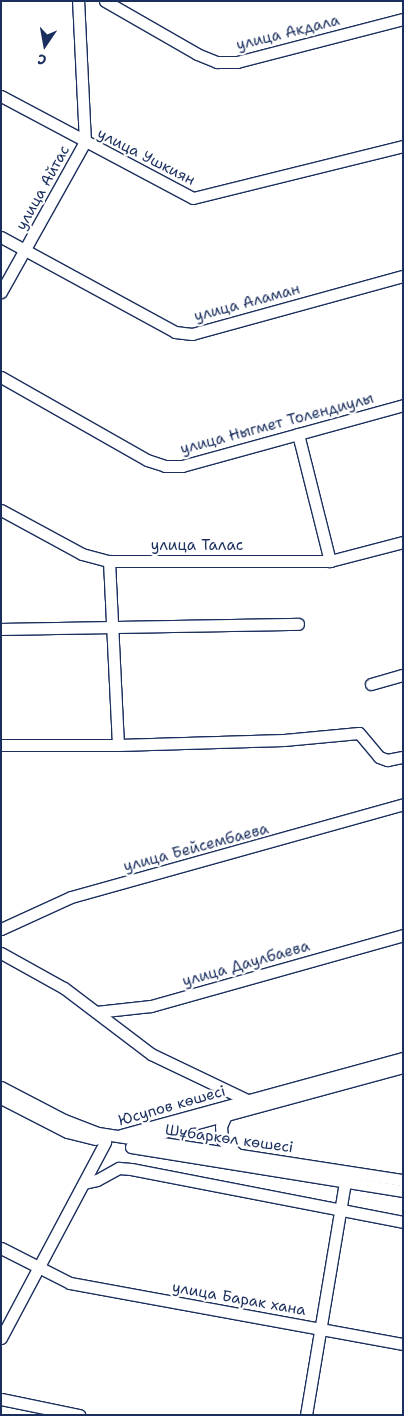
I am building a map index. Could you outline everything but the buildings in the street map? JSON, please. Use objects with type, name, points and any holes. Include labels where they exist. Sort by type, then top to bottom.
[{"type":"street","name":"улица Айтас","points":[[1,292],[85,142],[78,1]]},
{"type":"street","name":"улица Акдала","points":[[105,1],[197,54],[217,62],[237,62],[403,19]]},
{"type":"street","name":"улица Ушкиян","points":[[1,96],[193,198],[403,146]]},
{"type":"street","name":"улица Аламан","points":[[1,237],[159,325],[175,332],[192,334],[403,276]]},
{"type":"street","name":"улица Ныгмет Толендиулы","points":[[1,377],[147,460],[165,466],[182,466],[403,405]]},
{"type":"street","points":[[298,434],[330,561]]},
{"type":"street","name":"улица Талас","points":[[1,510],[82,554],[109,561],[330,561],[403,542]]},
{"type":"street","points":[[109,561],[118,745]]},
{"type":"street","points":[[1,629],[111,629],[298,624]]},
{"type":"street","points":[[371,684],[403,675]]},
{"type":"street","points":[[1,744],[118,745],[284,740],[359,734],[379,757],[387,760],[403,757]]},
{"type":"street","name":"улица Бейсембаева","points":[[1,929],[71,897],[403,804]]},
{"type":"street","name":"улица Даулбаева","points":[[96,1012],[151,1006],[403,935]]},
{"type":"street","points":[[1,953],[64,988],[151,1054],[247,1100]]},
{"type":"street","name":"Юсупов көшесі","points":[[110,1139],[403,1058]]},
{"type":"street","name":"Юсупов көшесі","points":[[110,1139],[164,1132],[403,1067]]},
{"type":"street","name":"Шұбаркөл көшесі","points":[[1,1087],[64,1120],[110,1139],[247,1157],[346,1177],[403,1191]]},
{"type":"street","name":"Шұбаркөл көшесі","points":[[1,1098],[67,1132],[346,1177],[403,1180]]},
{"type":"street","points":[[226,1115],[221,1126],[222,1140],[232,1151],[247,1157]]},
{"type":"street","points":[[1,1338],[40,1270],[84,1183],[110,1139]]},
{"type":"street","points":[[84,1183],[97,1180],[119,1168],[131,1169],[340,1212],[403,1222]]},
{"type":"street","points":[[306,1415],[346,1177]]},
{"type":"street","name":"улица Барак хана","points":[[1,1248],[40,1270],[70,1283],[403,1344]]},
{"type":"street","points":[[1,1399],[79,1415]]}]
